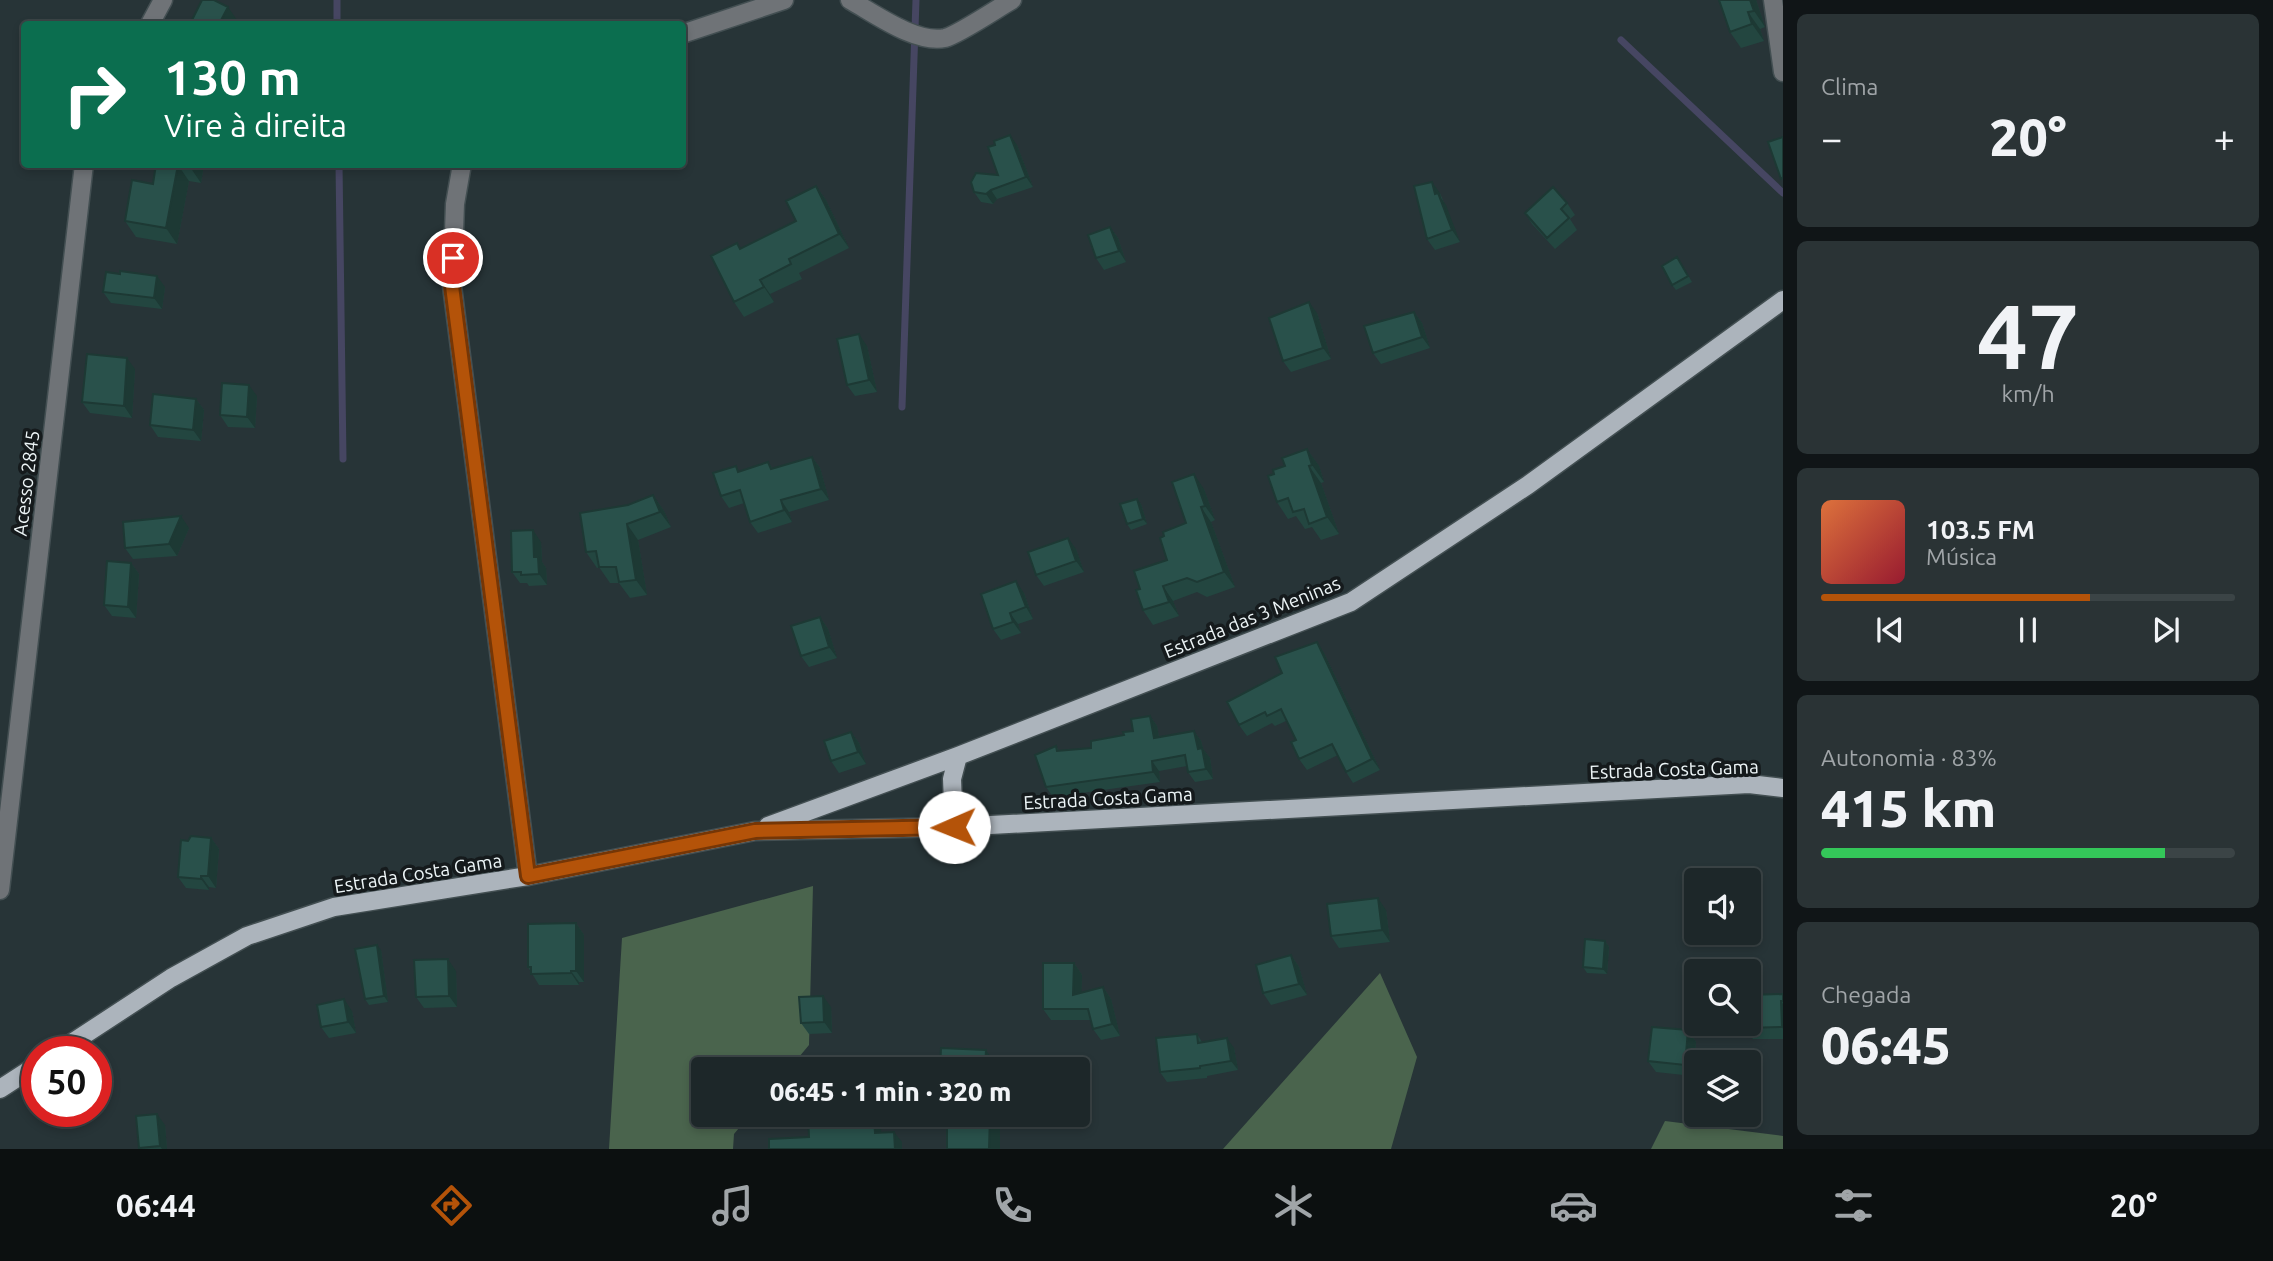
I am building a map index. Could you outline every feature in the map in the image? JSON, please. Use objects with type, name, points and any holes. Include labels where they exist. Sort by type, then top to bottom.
[{"type":"main road","name":"Estrada das 3 Meninas","points":[[755,831],[958,757],[1351,602],[1528,485],[1783,300]]},
{"type":"main road","points":[[954,827],[952,779],[958,757]]},
{"type":"main road","name":"Estrada Costa Gama","points":[[82,1036],[171,978],[247,936],[334,907],[528,876],[755,831],[954,827],[1749,784],[1783,788]]},
{"type":"main road","points":[[0,1089],[21,1075]]},
{"type":"street","points":[[152,21],[163,0]]},
{"type":"street","points":[[686,33],[784,0]]},
{"type":"street","points":[[850,0],[902,29],[925,38],[946,38],[1012,0]]},
{"type":"street","points":[[1773,0],[1783,72]]},
{"type":"street","name":"Acesso 2845","points":[[0,890],[84,168]]},
{"type":"street","points":[[461,168],[455,204],[452,286],[528,876]]},
{"type":"green space","points":[[813,886],[809,1045],[799,1057],[691,1057],[691,1127],[740,1127],[734,1134],[733,1149],[609,1149],[622,938]]},
{"type":"green space","points":[[1380,973],[1417,1057],[1391,1149],[1223,1149]]},
{"type":"green space","points":[[1665,1121],[1684,1123],[1684,1127],[1712,1127],[1783,1136],[1783,1149],[1651,1149]]},
{"type":"building","points":[[202,0],[214,0],[228,7],[221,21],[192,21]]},
{"type":"building","points":[[1719,0],[1750,0],[1754,11],[1748,12],[1752,24],[1730,32]]},
{"type":"building","points":[[1010,135],[1026,177],[986,194],[974,192],[971,182],[976,173],[998,175],[988,147],[995,145],[994,141]]},
{"type":"building","points":[[1783,137],[1783,178],[1781,179],[1768,142]]},
{"type":"building","points":[[155,168],[177,168],[166,228],[125,221],[132,180],[153,184]]},
{"type":"building","points":[[1432,182],[1452,230],[1427,239],[1414,186]]},
{"type":"building","points":[[816,186],[839,234],[789,259],[791,264],[760,280],[764,287],[734,302],[711,256],[737,243],[740,249],[796,221],[786,201]]},
{"type":"building","points":[[1553,187],[1567,203],[1561,209],[1569,218],[1547,238],[1525,213]]},
{"type":"building","points":[[1110,227],[1119,251],[1096,258],[1088,235]]},
{"type":"building","points":[[1677,257],[1688,276],[1672,285],[1662,266]]},
{"type":"building","points":[[120,271],[157,276],[154,298],[103,292],[106,272],[120,274]]},
{"type":"building","points":[[1309,302],[1323,348],[1283,361],[1269,318]]},
{"type":"building","points":[[1414,312],[1422,337],[1373,353],[1364,326]]},
{"type":"building","points":[[859,334],[869,380],[847,385],[837,339]]},
{"type":"building","points":[[87,354],[127,358],[124,406],[82,402]]},
{"type":"building","points":[[222,383],[249,385],[247,417],[220,415]]},
{"type":"building","points":[[153,394],[196,399],[193,430],[150,425]]},
{"type":"building","points":[[1307,449],[1312,465],[1309,466],[1327,517],[1309,524],[1304,509],[1293,512],[1288,498],[1277,502],[1268,476],[1274,474],[1273,470],[1285,466],[1282,458]]},
{"type":"building","points":[[812,457],[821,489],[781,500],[784,510],[750,522],[740,490],[721,496],[713,473],[736,466],[738,472],[768,462],[771,469]]},
{"type":"building","points":[[1194,474],[1205,506],[1201,507],[1224,572],[1197,582],[1187,578],[1163,586],[1169,602],[1143,610],[1136,590],[1140,589],[1134,571],[1167,560],[1160,538],[1164,536],[1163,532],[1186,523],[1172,482]]},
{"type":"building","points":[[653,495],[660,512],[627,524],[636,580],[619,582],[616,567],[599,567],[596,551],[586,552],[580,513],[628,505]]},
{"type":"building","points":[[1137,499],[1143,519],[1127,524],[1120,504]]},
{"type":"building","points":[[181,516],[169,544],[125,548],[123,522]]},
{"type":"building","points":[[533,530],[534,557],[538,557],[539,574],[521,575],[521,572],[512,572],[511,531]]},
{"type":"building","points":[[1068,538],[1076,561],[1036,575],[1028,552]]},
{"type":"building","points":[[107,561],[131,563],[128,607],[104,605]]},
{"type":"building","points":[[1016,581],[1026,607],[1010,613],[1013,622],[993,629],[981,594]]},
{"type":"building","points":[[820,617],[829,647],[801,656],[791,626]]},
{"type":"building","points":[[1317,642],[1372,759],[1346,772],[1332,744],[1299,759],[1291,742],[1296,740],[1281,709],[1267,716],[1265,712],[1239,725],[1227,702],[1282,673],[1275,657]]},
{"type":"building","points":[[1150,716],[1154,738],[1194,731],[1198,749],[1202,748],[1206,769],[1188,772],[1185,755],[1152,761],[1153,772],[1046,787],[1035,755],[1056,746],[1057,751],[1091,748],[1091,741],[1133,731],[1131,719]]},
{"type":"building","points":[[851,732],[858,752],[831,761],[824,741]]},
{"type":"building","points":[[191,836],[211,838],[208,876],[201,876],[201,879],[178,877],[181,840],[188,841]]},
{"type":"building","points":[[1378,898],[1382,930],[1331,936],[1327,904]]},
{"type":"building","points":[[576,923],[576,971],[531,974],[531,967],[528,967],[528,924]]},
{"type":"building","points":[[1585,939],[1605,941],[1603,969],[1583,967]]},
{"type":"building","points":[[377,945],[384,996],[365,999],[355,949]]},
{"type":"building","points":[[1291,955],[1299,984],[1263,993],[1256,965]]},
{"type":"building","points":[[448,959],[449,996],[416,997],[414,960]]},
{"type":"building","points":[[1043,963],[1074,963],[1073,995],[1103,987],[1112,1024],[1093,1029],[1088,1009],[1043,1009]]},
{"type":"building","points":[[1783,994],[1782,1027],[1761,1028],[1761,995]]},
{"type":"building","points":[[823,996],[824,1022],[801,1023],[799,997]]},
{"type":"building","points":[[344,999],[348,1022],[321,1027],[317,1005]]},
{"type":"building","points":[[1652,1027],[1684,1030],[1684,1036],[1687,1036],[1684,1065],[1648,1061]]},
{"type":"building","points":[[1197,1034],[1198,1043],[1227,1038],[1231,1061],[1200,1068],[1160,1072],[1156,1038]]},
{"type":"building","points":[[941,1048],[986,1050],[986,1057],[941,1057]]},
{"type":"building","points":[[157,1114],[160,1146],[139,1148],[136,1116]]},
{"type":"building","points":[[809,1127],[875,1127],[875,1133],[894,1132],[895,1149],[769,1149],[769,1139],[809,1137]]},
{"type":"building","points":[[947,1127],[990,1127],[989,1149],[947,1149]]},
{"type":"waterway","points":[[337,0],[337,21]]},
{"type":"waterway","points":[[902,407],[916,0]]},
{"type":"waterway","points":[[1621,40],[1783,193]]},
{"type":"waterway","points":[[339,168],[343,459]]},
{"type":"route","points":[[453,258],[452,286],[528,876],[755,831],[954,827]]}]
